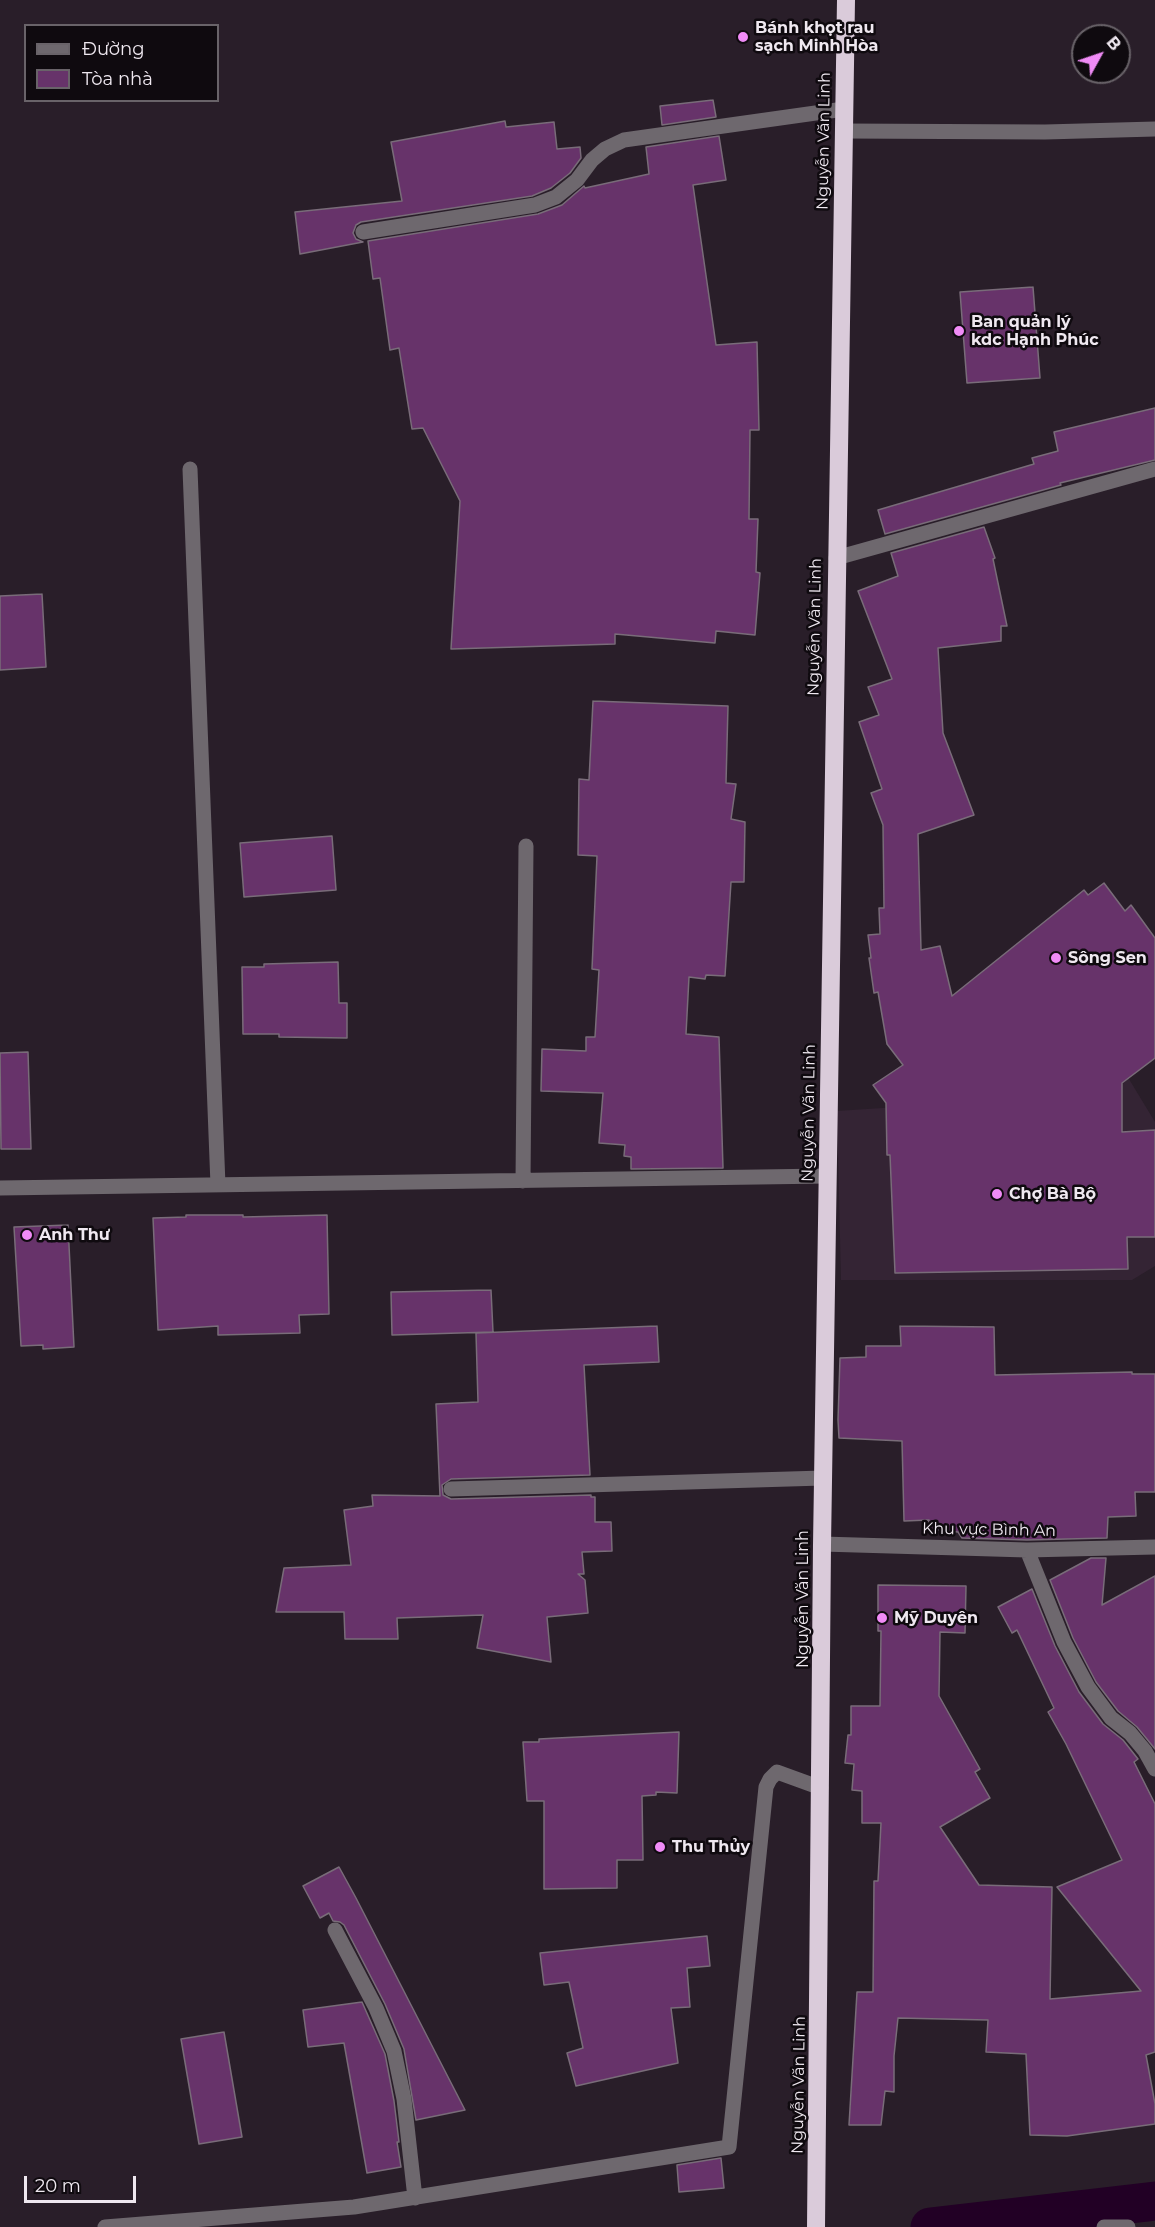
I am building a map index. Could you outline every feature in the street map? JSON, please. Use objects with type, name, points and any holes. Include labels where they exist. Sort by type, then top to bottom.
[{"type":"highway","name":"Nguyễn Văn Linh","points":[[816,2227],[822,1545],[846,0]]},
{"type":"street","points":[[363,232],[535,205],[556,197],[577,180],[592,160],[605,148],[624,140],[844,110]]},
{"type":"street","points":[[844,131],[1045,132],[1155,129]]},
{"type":"street","points":[[190,469],[218,1185]]},
{"type":"street","points":[[836,558],[1155,469]]},
{"type":"street","points":[[523,1180],[526,846]]},
{"type":"street","points":[[0,1188],[827,1176]]},
{"type":"street","points":[[452,1489],[824,1478]]},
{"type":"street","name":"Khu vực Bình An","points":[[822,1545],[1027,1550],[1155,1547]]},
{"type":"street","points":[[1027,1550],[1064,1642],[1088,1687],[1111,1718],[1130,1733],[1145,1751],[1155,1769]]},
{"type":"street","points":[[105,2227],[354,2207],[729,2147],[766,1787],[777,1772],[821,1788]]},
{"type":"street","points":[[335,1930],[376,2008],[394,2051],[404,2099],[415,2198]]},
{"type":"street","points":[[1104,2227],[1128,2227]]},
{"type":"shaded area","name":"Chợ Bà Bộ","points":[[1112,1051],[1155,1122],[1155,1266],[1132,1280],[841,1280],[837,1111],[1019,1099]]},
{"type":"building","points":[[713,100],[716,117],[662,125],[660,106]]},
{"type":"building","points":[[505,121],[506,127],[554,122],[557,149],[580,147],[581,158],[570,173],[551,188],[532,196],[361,222],[356,225],[353,233],[356,239],[363,242],[300,254],[295,212],[402,201],[391,142]]},
{"type":"building","points":[[719,136],[726,180],[693,185],[716,345],[757,342],[759,430],[750,430],[749,519],[758,519],[756,572],[760,573],[755,635],[716,631],[715,643],[615,634],[615,644],[451,649],[460,501],[423,428],[412,429],[399,348],[390,350],[380,278],[373,279],[368,241],[538,214],[562,205],[584,186],[585,188],[649,174],[646,147]]},
{"type":"building","points":[[1033,287],[1040,378],[967,383],[960,292]]},
{"type":"building","points":[[1155,408],[1155,460],[1060,483],[1061,485],[885,534],[878,510],[1034,464],[1032,458],[1058,451],[1054,432]]},
{"type":"building","points":[[984,527],[995,558],[993,559],[1007,626],[1001,626],[1001,641],[938,648],[943,733],[974,815],[918,834],[921,950],[940,946],[952,996],[1084,890],[1088,895],[1104,883],[1125,911],[1131,905],[1155,938],[1155,1058],[1122,1083],[1122,1132],[1155,1130],[1155,1237],[1127,1237],[1128,1269],[895,1273],[886,1103],[873,1085],[903,1065],[887,1044],[878,992],[874,993],[869,958],[871,958],[868,935],[880,934],[879,908],[884,908],[883,825],[871,793],[882,789],[859,722],[879,715],[868,687],[892,679],[858,591],[898,576],[891,553]]},
{"type":"building","points":[[42,594],[46,667],[0,670],[0,596]]},
{"type":"building","points":[[593,701],[728,706],[726,783],[736,784],[731,819],[745,822],[744,882],[731,882],[725,976],[706,975],[705,979],[689,977],[686,1034],[719,1037],[723,1168],[631,1169],[631,1157],[624,1156],[625,1145],[599,1143],[603,1093],[541,1091],[542,1049],[586,1051],[586,1037],[595,1037],[599,970],[592,969],[597,856],[578,855],[579,779],[589,780]]},
{"type":"building","points":[[332,836],[336,890],[244,897],[240,843]]},
{"type":"building","points":[[338,962],[339,1003],[347,1003],[347,1038],[243,1034],[242,967],[264,967],[264,964]]},
{"type":"building","points":[[28,1052],[31,1149],[1,1149],[0,1053]]},
{"type":"building","points":[[186,1215],[243,1215],[243,1217],[327,1215],[329,1314],[299,1315],[300,1333],[218,1335],[218,1326],[158,1330],[153,1218],[186,1217]]},
{"type":"building","points":[[68,1225],[74,1347],[43,1349],[43,1345],[21,1346],[14,1227]]},
{"type":"building","points":[[491,1290],[493,1332],[392,1335],[391,1292]]},
{"type":"building","points":[[657,1326],[659,1362],[584,1365],[590,1475],[451,1479],[442,1485],[443,1495],[451,1499],[591,1495],[595,1497],[595,1522],[611,1522],[612,1551],[582,1552],[584,1574],[578,1574],[585,1580],[588,1613],[547,1617],[551,1662],[477,1648],[483,1615],[397,1618],[398,1639],[345,1639],[344,1612],[276,1612],[284,1568],[351,1565],[344,1510],[373,1506],[372,1495],[440,1496],[436,1404],[478,1402],[476,1333]]},
{"type":"building","points":[[900,1326],[994,1327],[995,1375],[1132,1372],[1132,1374],[1155,1374],[1155,1492],[1135,1492],[1136,1516],[1108,1517],[1107,1538],[1027,1540],[962,1538],[958,1532],[928,1529],[929,1520],[904,1521],[902,1441],[839,1438],[838,1420],[840,1358],[866,1357],[866,1346],[901,1346]]},
{"type":"building","points":[[1091,1558],[1106,1558],[1102,1605],[1155,1576],[1155,1749],[1137,1727],[1118,1711],[1096,1682],[1073,1638],[1050,1580]]},
{"type":"building","points":[[878,1585],[966,1586],[965,1633],[940,1632],[939,1696],[980,1769],[975,1772],[990,1798],[940,1827],[979,1885],[1052,1887],[1050,1999],[1141,1991],[1057,1887],[1122,1860],[1048,1712],[1054,1708],[1017,1630],[1012,1633],[998,1607],[1032,1589],[1055,1646],[1079,1692],[1103,1724],[1123,1740],[1138,1759],[1134,1762],[1155,1804],[1155,2052],[1146,2055],[1155,2104],[1155,2124],[1067,2136],[1030,2135],[1026,2054],[986,2052],[988,2020],[898,2018],[894,2056],[894,2092],[885,2091],[881,2125],[849,2125],[857,1992],[873,1992],[874,1881],[878,1881],[881,1823],[862,1823],[862,1791],[852,1790],[854,1764],[845,1763],[848,1735],[851,1735],[851,1706],[880,1706],[881,1631],[878,1631]]},
{"type":"building","points":[[679,1732],[677,1793],[656,1792],[656,1795],[642,1796],[643,1860],[617,1860],[617,1888],[544,1889],[544,1801],[527,1801],[523,1742],[539,1742],[539,1739]]},
{"type":"building","points":[[339,1867],[465,2110],[416,2120],[404,2049],[385,2004],[344,1925],[333,1921],[329,1913],[320,1918],[303,1886]]},
{"type":"building","points":[[707,1936],[710,1966],[687,1968],[690,2007],[671,2008],[678,2063],[576,2086],[567,2053],[583,2048],[569,1982],[544,1985],[540,1953]]},
{"type":"building","points":[[362,2002],[385,2054],[394,2101],[401,2167],[367,2173],[344,2043],[308,2047],[303,2010]]},
{"type":"building","points":[[224,2032],[242,2137],[199,2144],[181,2039]]},
{"type":"building","points":[[721,2158],[724,2188],[679,2192],[677,2165]]},
{"type":"waterway","points":[[930,2227],[1155,2201]]},
{"type":"place","name":"Bánh khọt rau sạch Minh Hòa","points":[[743,37]]},
{"type":"place","name":"Ban quản lý kdc Hạnh Phúc","points":[[959,331]]},
{"type":"place","name":"Sông Sen","points":[[1056,958]]},
{"type":"place","name":"Chợ Bà Bộ","points":[[997,1194]]},
{"type":"place","name":"Anh Thư","points":[[27,1235]]},
{"type":"place","name":"Mỹ Duyên","points":[[882,1618]]},
{"type":"place","name":"Thu Thủy","points":[[660,1847]]}]
